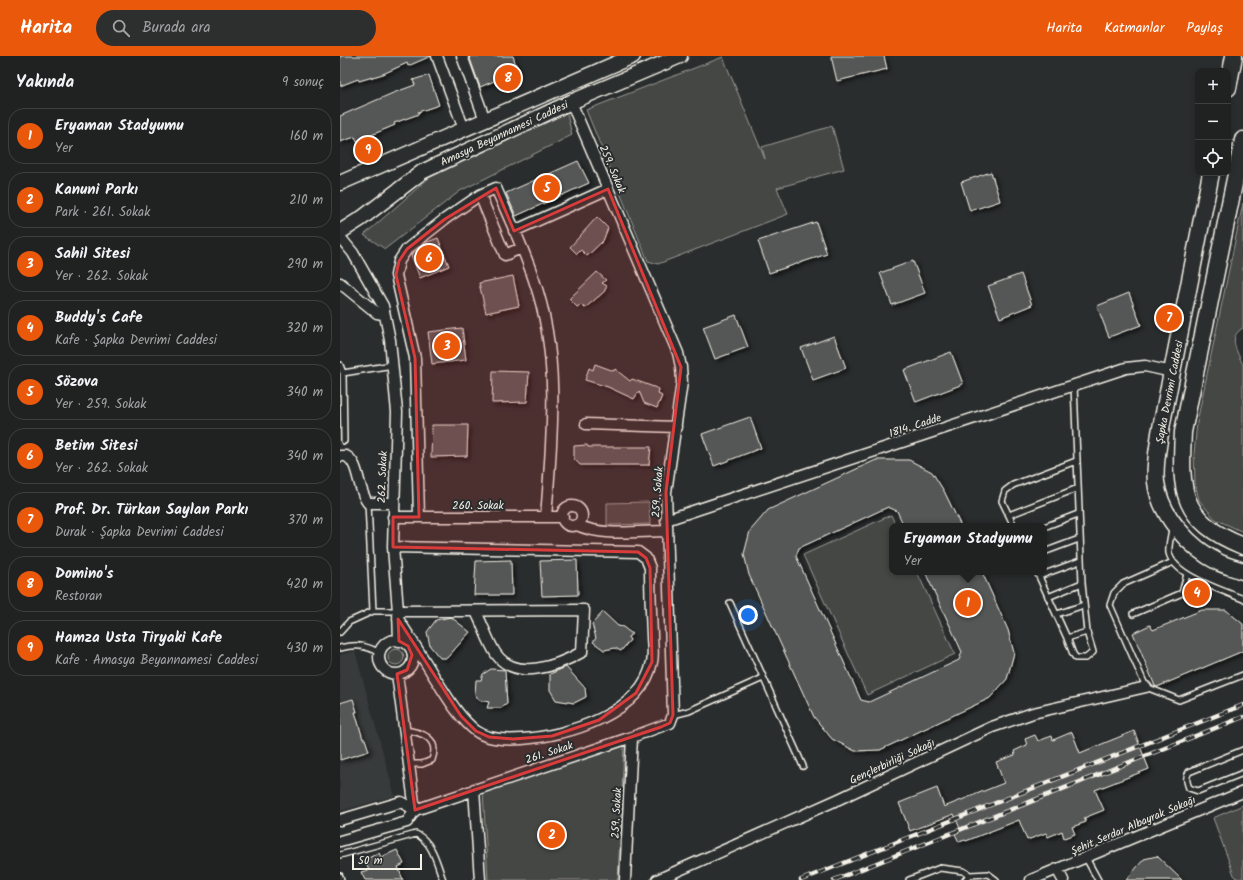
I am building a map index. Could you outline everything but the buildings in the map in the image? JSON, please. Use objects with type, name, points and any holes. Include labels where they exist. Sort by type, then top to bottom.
[{"type":"main road","name":"Amasya Beyannamesi Caddesi","points":[[340,183],[633,56]]},
{"type":"main road","name":"Amasya Beyannamesi Caddesi","points":[[340,232],[362,218],[422,172],[571,102],[680,56]]},
{"type":"main road","points":[[1231,72],[1234,56]]},
{"type":"main road","name":"Şapka Devrimi Caddesi","points":[[1243,140],[1184,432],[1181,470],[1184,488],[1196,515],[1208,528],[1243,546]]},
{"type":"main road","name":"Şapka Devrimi Caddesi","points":[[1210,176],[1160,433],[1156,467],[1156,483],[1163,504],[1173,522],[1194,545],[1220,563],[1243,571]]},
{"type":"street","points":[[437,56],[464,129]]},
{"type":"street","points":[[462,56],[485,120]]},
{"type":"street","name":"259. Sokak","points":[[571,102],[678,353],[681,367],[682,382],[666,492],[673,715]]},
{"type":"street","points":[[419,517],[415,358],[396,275],[399,261],[407,249],[445,218],[480,195],[496,188],[535,281],[545,324],[551,372],[553,422],[546,517]]},
{"type":"street","points":[[514,231],[608,189]]},
{"type":"street","points":[[480,195],[505,255],[521,248]]},
{"type":"street","name":"262. Sokak","points":[[340,236],[354,253],[383,306],[383,314],[390,340],[394,365],[397,412],[393,503],[393,547],[398,615],[398,641]]},
{"type":"street","points":[[340,283],[377,313],[383,314]]},
{"type":"street","name":"1814. Cadde","points":[[666,520],[1136,365],[1172,372]]},
{"type":"street","points":[[586,424],[676,427]]},
{"type":"street","points":[[340,456],[346,456],[353,461],[363,497],[368,503],[393,503]]},
{"type":"street","points":[[563,517],[566,509],[575,507],[580,510],[582,516],[577,524]]},
{"type":"street","name":"260. Sokak","points":[[393,517],[563,517],[568,525],[577,524],[589,530],[667,531]]},
{"type":"street","points":[[393,547],[638,552],[646,558],[650,568],[652,662],[645,679],[636,693],[621,706],[599,720],[575,730],[552,736],[513,739],[490,737],[476,731],[461,716],[398,615],[476,612],[584,610],[582,652],[567,661],[535,669],[519,668],[508,663],[497,654],[476,612]]},
{"type":"street","points":[[398,641],[408,646],[412,655],[412,661],[407,670],[397,674],[391,674],[382,667],[379,662],[380,653],[388,642],[398,641]]},
{"type":"street","points":[[397,674],[415,810]]},
{"type":"street","name":"Gençlerbirliği Sokağı","points":[[657,880],[839,799],[992,727],[1033,713],[1146,687]]},
{"type":"street","points":[[632,737],[670,723],[673,715]]},
{"type":"street","name":"259. Sokak","points":[[625,880],[632,737]]},
{"type":"street","name":"261. Sokak","points":[[340,841],[407,822],[415,810],[632,737]]},
{"type":"street","points":[[474,789],[480,880]]},
{"type":"street","name":"Şehit Serdar Albayrak Sokağı","points":[[1031,880],[1243,792]]},
{"type":"street","points":[[340,820],[401,802],[415,810]]},
{"type":"street","points":[[1057,869],[1063,880]]},
{"type":"lane","points":[[340,365],[343,373],[344,441]]},
{"type":"lane","points":[[343,373],[394,365]]},
{"type":"lane","points":[[1038,575],[1057,614],[1072,654],[1076,658],[1086,658],[1093,652],[1084,605],[1080,561],[1074,385]]},
{"type":"lane","points":[[1013,523],[1002,501],[1005,491],[1013,485],[1076,461]]},
{"type":"lane","points":[[1009,515],[1078,488]]},
{"type":"lane","points":[[368,503],[373,611]]},
{"type":"lane","points":[[1047,526],[1078,514]]},
{"type":"lane","points":[[1173,522],[1169,552],[1173,562],[1187,574],[1243,599]]},
{"type":"lane","points":[[1047,551],[1079,539]]},
{"type":"lane","points":[[1047,571],[1080,561]]},
{"type":"lane","points":[[1173,562],[1123,584],[1114,593],[1110,605],[1146,687],[1179,700],[1243,675]]},
{"type":"lane","points":[[1133,614],[1182,593],[1187,574]]},
{"type":"lane","points":[[1048,597],[1082,583]]},
{"type":"lane","points":[[730,603],[802,766]]},
{"type":"lane","points":[[1057,614],[1084,605]]},
{"type":"lane","points":[[340,632],[349,622],[373,611],[398,615]]},
{"type":"lane","points":[[1067,638],[1088,632]]},
{"type":"lane","points":[[340,648],[353,645],[366,646],[380,653]]},
{"type":"lane","points":[[673,715],[689,711],[763,678]]},
{"type":"lane","points":[[404,730],[417,732],[426,736],[433,743],[435,752],[432,760],[422,764],[409,764]]},
{"type":"lane","points":[[1243,750],[1189,772],[1186,776],[1190,788],[1198,792],[1243,773]]},
{"type":"lane","points":[[340,854],[416,834],[424,838],[429,845],[443,880]]},
{"type":"lane","points":[[1086,858],[1098,880]]},
{"type":"lane","points":[[909,880],[940,868],[963,871],[970,876]]},
{"type":"lane","points":[[965,880],[970,876],[988,874],[996,880]]},
{"type":"lane","points":[[340,876],[341,880]]},
{"type":"highlighted area","points":[[496,188],[514,231],[608,189],[681,367],[666,492],[673,715],[670,723],[661,727],[415,810],[397,674],[407,670],[412,655],[408,646],[399,641],[398,619],[461,716],[476,731],[489,737],[513,739],[552,736],[599,720],[636,693],[652,662],[650,568],[646,558],[638,552],[393,547],[393,517],[419,517],[415,358],[396,275],[399,261],[407,249],[445,219]]},
{"type":"shaded area","points":[[723,57],[765,159],[762,147],[832,126],[844,169],[777,188],[788,214],[658,264],[648,261],[586,110]]},
{"type":"shaded area","points":[[566,110],[572,135],[460,191],[385,249],[364,235],[430,177]]},
{"type":"shaded area","points":[[1243,203],[1243,328],[1235,336],[1234,340],[1236,350],[1243,365],[1243,532],[1215,519],[1199,500],[1195,483],[1194,454],[1197,422]]},
{"type":"shaded area","points":[[649,502],[650,524],[607,525],[607,503]]},
{"type":"shaded area","points":[[891,515],[895,523],[889,523],[889,575],[918,575],[955,654],[867,695],[803,555]]},
{"type":"shaded area","points":[[396,649],[402,651],[404,657],[402,663],[396,665],[390,663],[388,657],[390,651]]},
{"type":"shaded area","points":[[355,651],[395,796],[340,811],[340,655]]},
{"type":"shaded area","points":[[624,746],[618,880],[488,880],[483,791]]},
{"type":"shaded area","points":[[1243,805],[1243,878],[1238,879],[1234,875],[1213,818]]},
{"type":"railway","points":[[801,880],[1243,705]]},
{"type":"railway","points":[[834,880],[1243,717]]},
{"type":"place","name":"Domino's","points":[[508,78]]},
{"type":"place","name":"Hamza Usta Tiryaki Kafe","points":[[368,150]]},
{"type":"place","name":"Sözova","points":[[547,188]]},
{"type":"place","name":"Betim Sitesi","points":[[429,258]]},
{"type":"place","name":"Prof. Dr. Türkan Saylan Parkı","points":[[1169,318]]},
{"type":"place","name":"Sahil Sitesi","points":[[447,346]]},
{"type":"place","name":"Buddy's Cafe","points":[[1197,593]]},
{"type":"place","name":"Eryaman Stadyumu","points":[[968,603]]},
{"type":"place","name":"Kanuni Parkı","points":[[552,835]]}]
